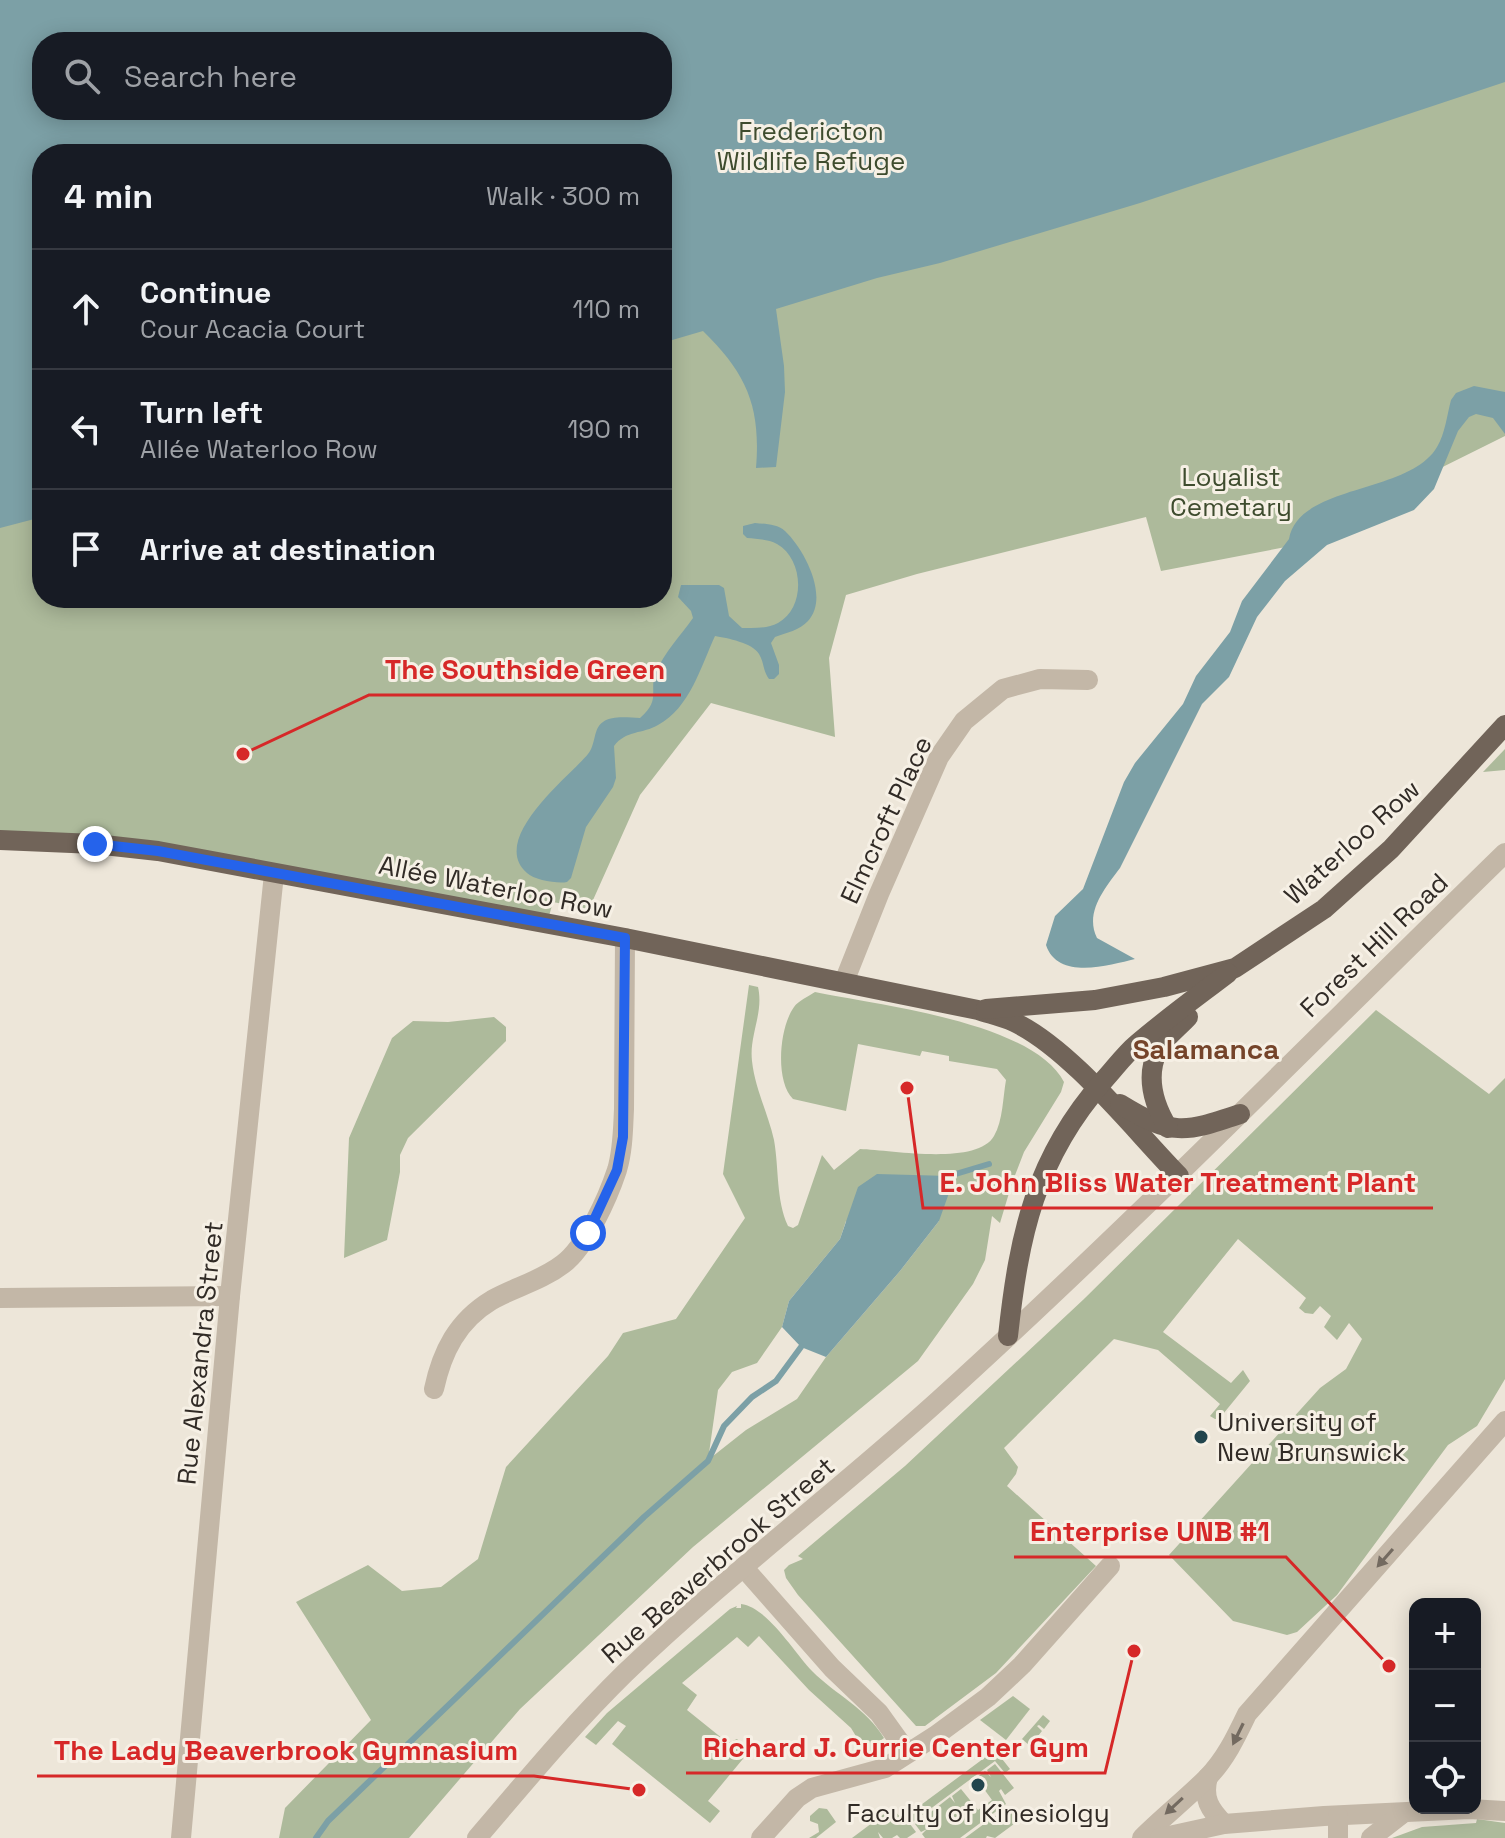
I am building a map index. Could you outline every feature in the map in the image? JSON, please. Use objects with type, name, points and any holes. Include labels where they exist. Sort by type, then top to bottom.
[{"type":"main road","name":"Waterloo Row","points":[[978,1010],[1095,1000],[1164,987],[1235,968],[1324,909],[1391,849],[1505,725]]},
{"type":"main road","name":"Allée Waterloo Row","points":[[0,840],[95,844],[158,851],[625,938],[978,1010]]},
{"type":"main road","points":[[1008,1336],[1014,1281],[1028,1212],[1056,1146],[1079,1108],[1135,1046],[1235,968]]},
{"type":"main road","points":[[1168,1128],[1158,1111],[1152,1089],[1154,1062],[1159,1048],[1235,968]]},
{"type":"main road","points":[[978,1010],[1014,1022],[1045,1041],[1179,1176]]},
{"type":"main road","points":[[1096,1089],[1140,1116],[1168,1128],[1196,1128],[1240,1114]]},
{"type":"street","name":"Elmcroft Place","points":[[844,982],[939,757],[964,721],[1003,689],[1040,679],[1088,680]]},
{"type":"street","name":"Forest Hill Road","points":[[1179,1176],[1505,853]]},
{"type":"street","name":"Rue Alexandra Street","points":[[181,1838],[230,1296],[274,874]]},
{"type":"street","points":[[434,1389],[440,1362],[450,1339],[491,1301],[531,1283],[564,1263],[588,1233],[617,1170],[623,1137],[625,938]]},
{"type":"street","name":"Rue Beaverbrook Street","points":[[477,1838],[577,1721],[627,1671],[868,1463],[1179,1176]]},
{"type":"street","points":[[0,1298],[230,1296]]},
{"type":"street","points":[[1142,1838],[1208,1777],[1232,1745],[1247,1714],[1505,1421]]},
{"type":"street","points":[[761,1838],[797,1798],[812,1788],[876,1772],[935,1736],[1002,1685],[1110,1566]]},
{"type":"street","points":[[744,1568],[832,1668],[879,1713],[907,1752]]},
{"type":"street","points":[[1208,1777],[1208,1804],[1224,1824]]},
{"type":"street","points":[[1160,1838],[1224,1824],[1469,1809],[1505,1811]]},
{"type":"street","points":[[1371,1838],[1403,1813]]},
{"type":"street","points":[[1338,1816],[1338,1838]]},
{"type":"green space","name":"Loyalist Cemetary","points":[[0,0],[1505,0],[1505,436],[1338,519],[1317,541],[1161,571],[1146,517],[917,574],[846,595],[829,658],[835,737],[711,703],[640,795],[589,909],[553,902],[547,923],[274,874],[0,840]]},
{"type":"green space","points":[[1505,749],[1505,770],[1483,772]]},
{"type":"green space","points":[[749,985],[758,987],[759,997],[752,1051],[754,1071],[774,1140],[781,1206],[788,1226],[793,1228],[798,1225],[822,1155],[834,1170],[860,1149],[952,1154],[985,1145],[994,1136],[999,1123],[1006,1080],[997,1069],[949,1061],[949,1056],[922,1051],[920,1056],[858,1044],[846,1111],[793,1099],[783,1080],[782,1041],[789,1016],[796,1005],[815,992],[913,1010],[988,1031],[1021,1044],[1047,1061],[1064,1082],[1024,1152],[1000,1223],[992,1216],[985,1260],[973,1284],[918,1361],[693,1547],[520,1709],[409,1838],[279,1838],[285,1808],[371,1720],[296,1602],[368,1565],[402,1591],[441,1587],[478,1559],[506,1467],[608,1356],[623,1333],[676,1319],[745,1218],[723,1174]],"holes":[[[846,1221],[939,1221],[826,1357],[797,1399],[746,1430],[708,1460],[718,1390],[732,1372],[757,1363],[782,1327],[789,1301],[840,1239]]]},
{"type":"green space","points":[[1376,1010],[1489,1094],[1505,1078],[1505,1379],[1477,1426],[1448,1445],[1337,1595],[1297,1632],[1287,1635],[1233,1621],[1169,1555],[1320,1388],[1346,1369],[1362,1339],[1349,1323],[1337,1340],[1324,1327],[1331,1316],[1320,1306],[1313,1314],[1305,1313],[1299,1308],[1306,1298],[1238,1239],[1163,1332],[1231,1383],[1243,1370],[1250,1381],[1219,1419],[1215,1419],[1210,1416],[1220,1404],[1158,1350],[1114,1339],[1004,1448],[1018,1467],[1007,1486],[1096,1566],[996,1673],[925,1726],[916,1726],[798,1595],[784,1570],[803,1559],[798,1556],[905,1466],[1084,1299]]},
{"type":"green space","points":[[494,1017],[506,1027],[506,1041],[408,1138],[400,1155],[400,1172],[387,1240],[344,1258],[349,1138],[392,1038],[413,1021],[448,1022]]},
{"type":"green space","points":[[741,1604],[761,1613],[812,1671],[860,1710],[884,1738],[880,1741],[881,1749],[868,1756],[851,1728],[809,1690],[759,1636],[748,1647],[737,1637],[682,1683],[697,1695],[687,1710],[728,1743],[737,1739],[747,1750],[747,1754],[708,1801],[720,1811],[710,1823],[612,1744],[626,1726],[618,1721],[596,1745],[585,1737],[607,1713],[730,1609],[741,1608]]},
{"type":"green space","points":[[1013,1696],[1030,1709],[1006,1740],[980,1720]]},
{"type":"green space","points":[[1043,1715],[1050,1721],[1044,1729],[1037,1726],[1042,1731],[1030,1746],[1022,1739]]},
{"type":"green space","points":[[995,1750],[1010,1769],[1005,1773],[995,1761],[910,1824],[916,1832],[907,1838],[897,1835],[883,1838],[878,1832],[880,1838],[852,1838],[892,1808],[902,1819]]},
{"type":"green space","points":[[995,1764],[1014,1788],[1005,1795],[1001,1789],[999,1791],[1006,1804],[960,1838],[925,1838],[922,1834],[927,1829],[921,1832],[915,1824],[925,1816],[931,1821],[927,1815],[950,1797],[955,1803],[952,1796],[961,1789],[978,1810],[992,1800],[976,1778],[985,1771],[991,1777],[987,1770]]},
{"type":"green space","points":[[1008,1807],[1018,1821],[995,1838],[965,1838],[988,1821],[990,1823]]},
{"type":"green space","points":[[819,1808],[827,1809],[836,1822],[816,1838],[809,1838],[819,1832],[818,1824],[810,1821],[810,1816]]},
{"type":"green space","points":[[1477,1819],[1505,1823],[1505,1838],[1392,1838],[1422,1827],[1476,1823]]},
{"type":"water","name":"Fredericton Wildlife Refuge","points":[[0,0],[1505,0],[1505,82],[1140,203],[776,309],[785,392],[776,467],[756,468],[753,409],[731,362],[703,331],[672,340],[672,144],[32,144],[32,520],[0,528]]},
{"type":"water","points":[[1474,386],[1505,392],[1505,434],[1493,418],[1476,414],[1469,417],[1458,431],[1434,489],[1414,510],[1327,545],[1285,581],[1257,617],[1229,677],[1202,704],[1120,868],[1095,909],[1093,919],[1097,938],[1135,959],[1086,968],[1061,963],[1052,956],[1046,945],[1055,916],[1083,889],[1124,782],[1135,763],[1183,704],[1196,676],[1230,632],[1242,601],[1289,539],[1297,521],[1312,508],[1333,498],[1404,473],[1423,462],[1440,442],[1451,400],[1456,393]]},
{"type":"water","points":[[755,523],[785,531],[800,549],[815,587],[814,611],[808,621],[775,637],[771,643],[779,674],[769,679],[756,650],[715,636],[693,685],[669,718],[652,728],[624,737],[614,746],[616,778],[586,827],[571,878],[567,882],[558,882],[530,875],[518,859],[518,843],[524,826],[536,809],[588,754],[600,725],[611,718],[640,718],[651,705],[659,665],[693,618],[691,611],[678,597],[681,585],[719,585],[724,588],[729,616],[742,628],[774,625],[787,616],[797,595],[797,572],[786,551],[777,544],[747,538],[743,534],[743,526]]},
{"type":"water","points":[[877,1174],[949,1176],[949,1193],[939,1221],[826,1357],[801,1347],[782,1327],[789,1301],[840,1239],[858,1187]]},
{"type":"waterway","points":[[949,1176],[989,1164]]},
{"type":"waterway","points":[[316,1838],[328,1821],[644,1517],[708,1461],[724,1426],[752,1397],[776,1381],[801,1347]]},
{"type":"place","name":"The Southside Green","points":[[243,754]]},
{"type":"place","name":"E. John Bliss Water Treatment Plant","points":[[907,1088]]},
{"type":"place","name":"University of New Brunswick","points":[[1201,1437]]},
{"type":"place","name":"Richard J. Currie Center Gym","points":[[1134,1651]]},
{"type":"place","name":"Enterprise UNB #1","points":[[1389,1666]]},
{"type":"place","name":"Faculty of Kinesiolgy","points":[[978,1785]]},
{"type":"place","name":"The Lady Beaverbrook Gymnasium","points":[[639,1790]]},
{"type":"district","name":"Salamanca","points":[[1206,1049]]},
{"type":"route","points":[[95,844],[158,851],[625,938],[623,1137],[617,1170],[588,1233]]}]
